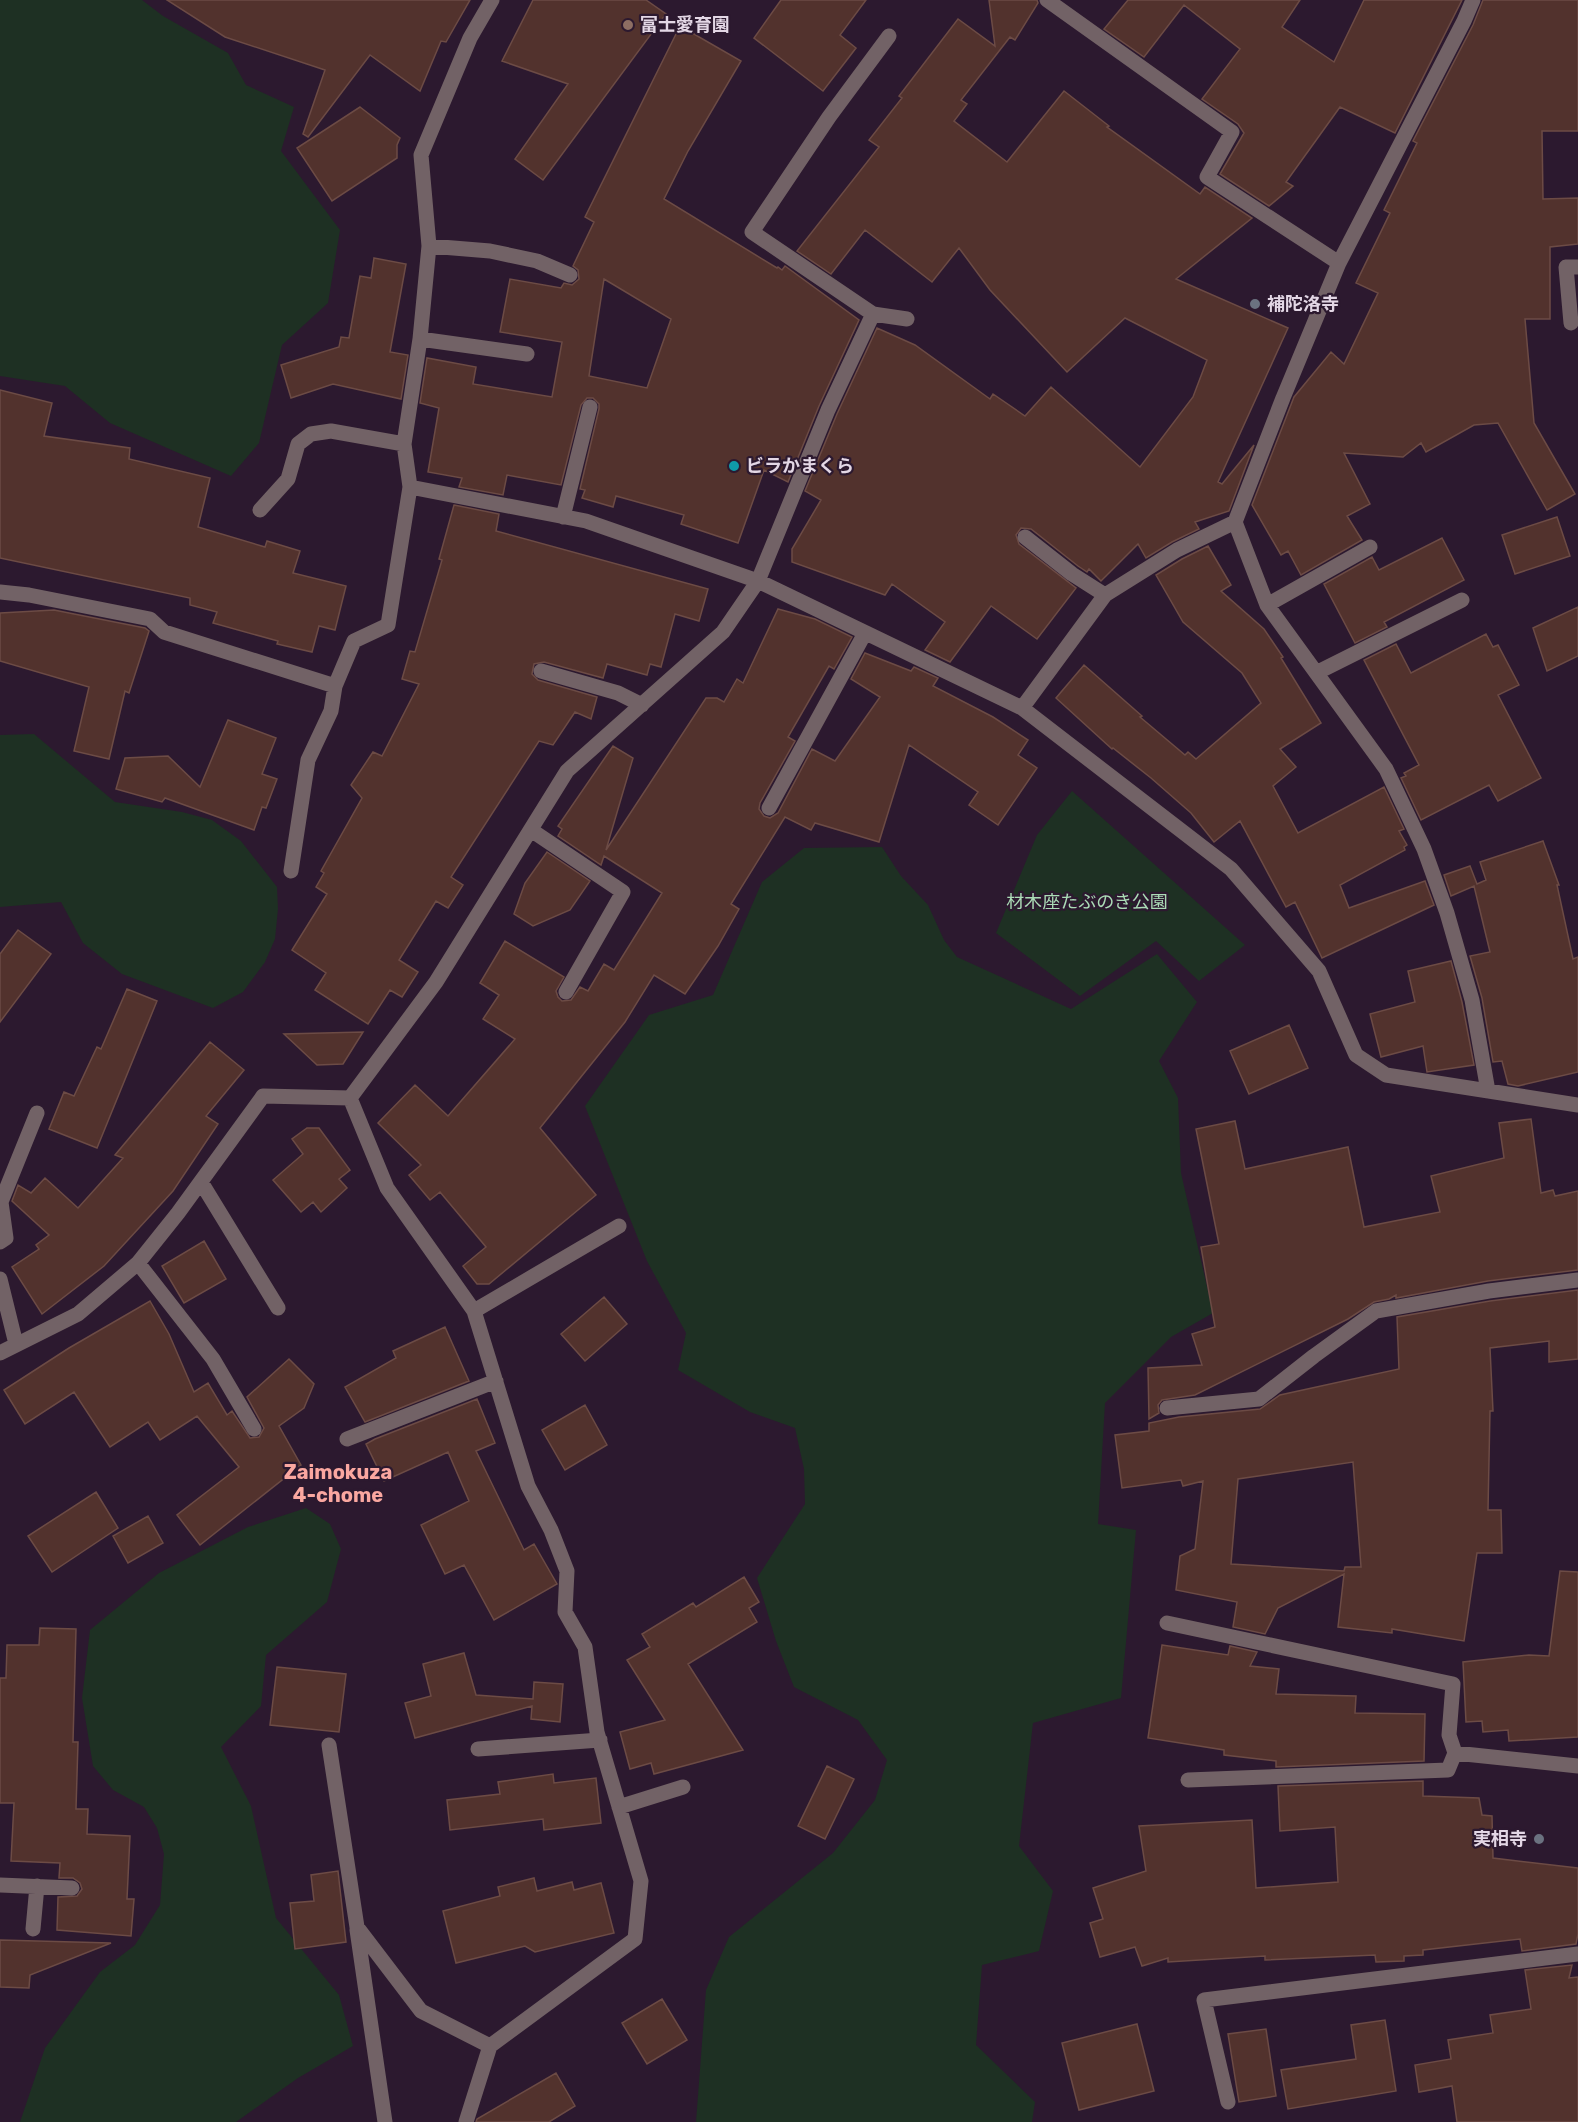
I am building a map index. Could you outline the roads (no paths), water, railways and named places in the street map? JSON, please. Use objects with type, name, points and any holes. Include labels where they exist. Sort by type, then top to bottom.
[{"type":"street","points":[[291,871],[308,760],[331,711],[335,686],[354,641],[388,625],[410,488],[404,444],[420,339],[429,246],[421,155],[470,38],[492,0]]},
{"type":"street","points":[[1047,0],[1232,132],[1207,177],[1339,263]]},
{"type":"street","points":[[1473,0],[1339,263],[1235,522],[1267,605],[1297,648],[1318,672],[1386,769],[1424,849],[1472,1000],[1488,1091]]},
{"type":"street","points":[[889,36],[829,117],[752,232],[873,314],[907,319]]},
{"type":"street","points":[[429,246],[490,251],[537,261],[570,275]]},
{"type":"street","points":[[1571,323],[1566,267],[1578,267]]},
{"type":"street","points":[[350,1098],[436,982],[567,771],[723,632],[758,581],[828,410],[873,314]]},
{"type":"street","points":[[420,339],[528,354]]},
{"type":"street","points":[[563,517],[590,407]]},
{"type":"street","points":[[260,510],[288,479],[298,444],[311,434],[331,431],[404,444]]},
{"type":"street","points":[[410,488],[586,521],[758,581],[1022,708],[1231,869],[1319,971],[1356,1055],[1386,1075],[1578,1105]]},
{"type":"street","points":[[1022,708],[1105,595],[1177,550],[1235,522]]},
{"type":"street","points":[[1025,537],[1072,574],[1105,595]]},
{"type":"street","points":[[1267,605],[1370,547]]},
{"type":"street","points":[[0,592],[29,595],[150,619],[164,632],[335,686]]},
{"type":"street","points":[[1318,672],[1462,600]]},
{"type":"street","points":[[769,808],[865,633]]},
{"type":"street","points":[[541,671],[618,693],[642,705]]},
{"type":"street","points":[[531,830],[623,892],[566,992]]},
{"type":"street","points":[[0,1353],[78,1314],[138,1263],[201,1182],[263,1096],[350,1098]]},
{"type":"street","points":[[350,1098],[387,1188],[474,1311],[528,1486],[551,1530],[567,1571],[564,1612],[585,1647],[600,1740],[641,1881],[635,1939],[490,2046],[466,2122]]},
{"type":"street","points":[[0,1242],[6,1238],[1,1202],[37,1113]]},
{"type":"street","points":[[201,1182],[278,1308]]},
{"type":"street","points":[[474,1311],[619,1226]]},
{"type":"street","points":[[138,1263],[213,1359],[254,1429]]},
{"type":"street","points":[[0,1280],[15,1344]]},
{"type":"street","points":[[1167,1408],[1259,1399],[1376,1311],[1489,1291],[1578,1280]]},
{"type":"street","points":[[347,1439],[496,1381]]},
{"type":"street","points":[[1167,1623],[1453,1684],[1449,1735],[1455,1753],[1448,1770],[1188,1780]]},
{"type":"street","points":[[478,1749],[600,1740]]},
{"type":"street","points":[[329,1745],[385,2122]]},
{"type":"street","points":[[1455,1753],[1578,1766]]},
{"type":"street","points":[[619,1807],[683,1787]]},
{"type":"street","points":[[0,1885],[72,1888]]},
{"type":"street","points":[[33,1929],[37,1886]]},
{"type":"street","points":[[357,1927],[421,2011],[490,2046]]},
{"type":"street","points":[[1228,2102],[1204,2000],[1578,1954]]},
{"type":"place","name":"富士愛育園","points":[[628,25]]},
{"type":"place","name":"補陀洛寺","points":[[1255,304]]},
{"type":"place","name":"ビラかまくら","points":[[734,466]]},
{"type":"place","name":"実相寺","points":[[1539,1839]]},
{"type":"district","name":"Zaimokuza 4-chome","points":[[338,1484]]},
{"type":"park label","name":"材木座たぶのき公園","points":[[1087,902]]}]
